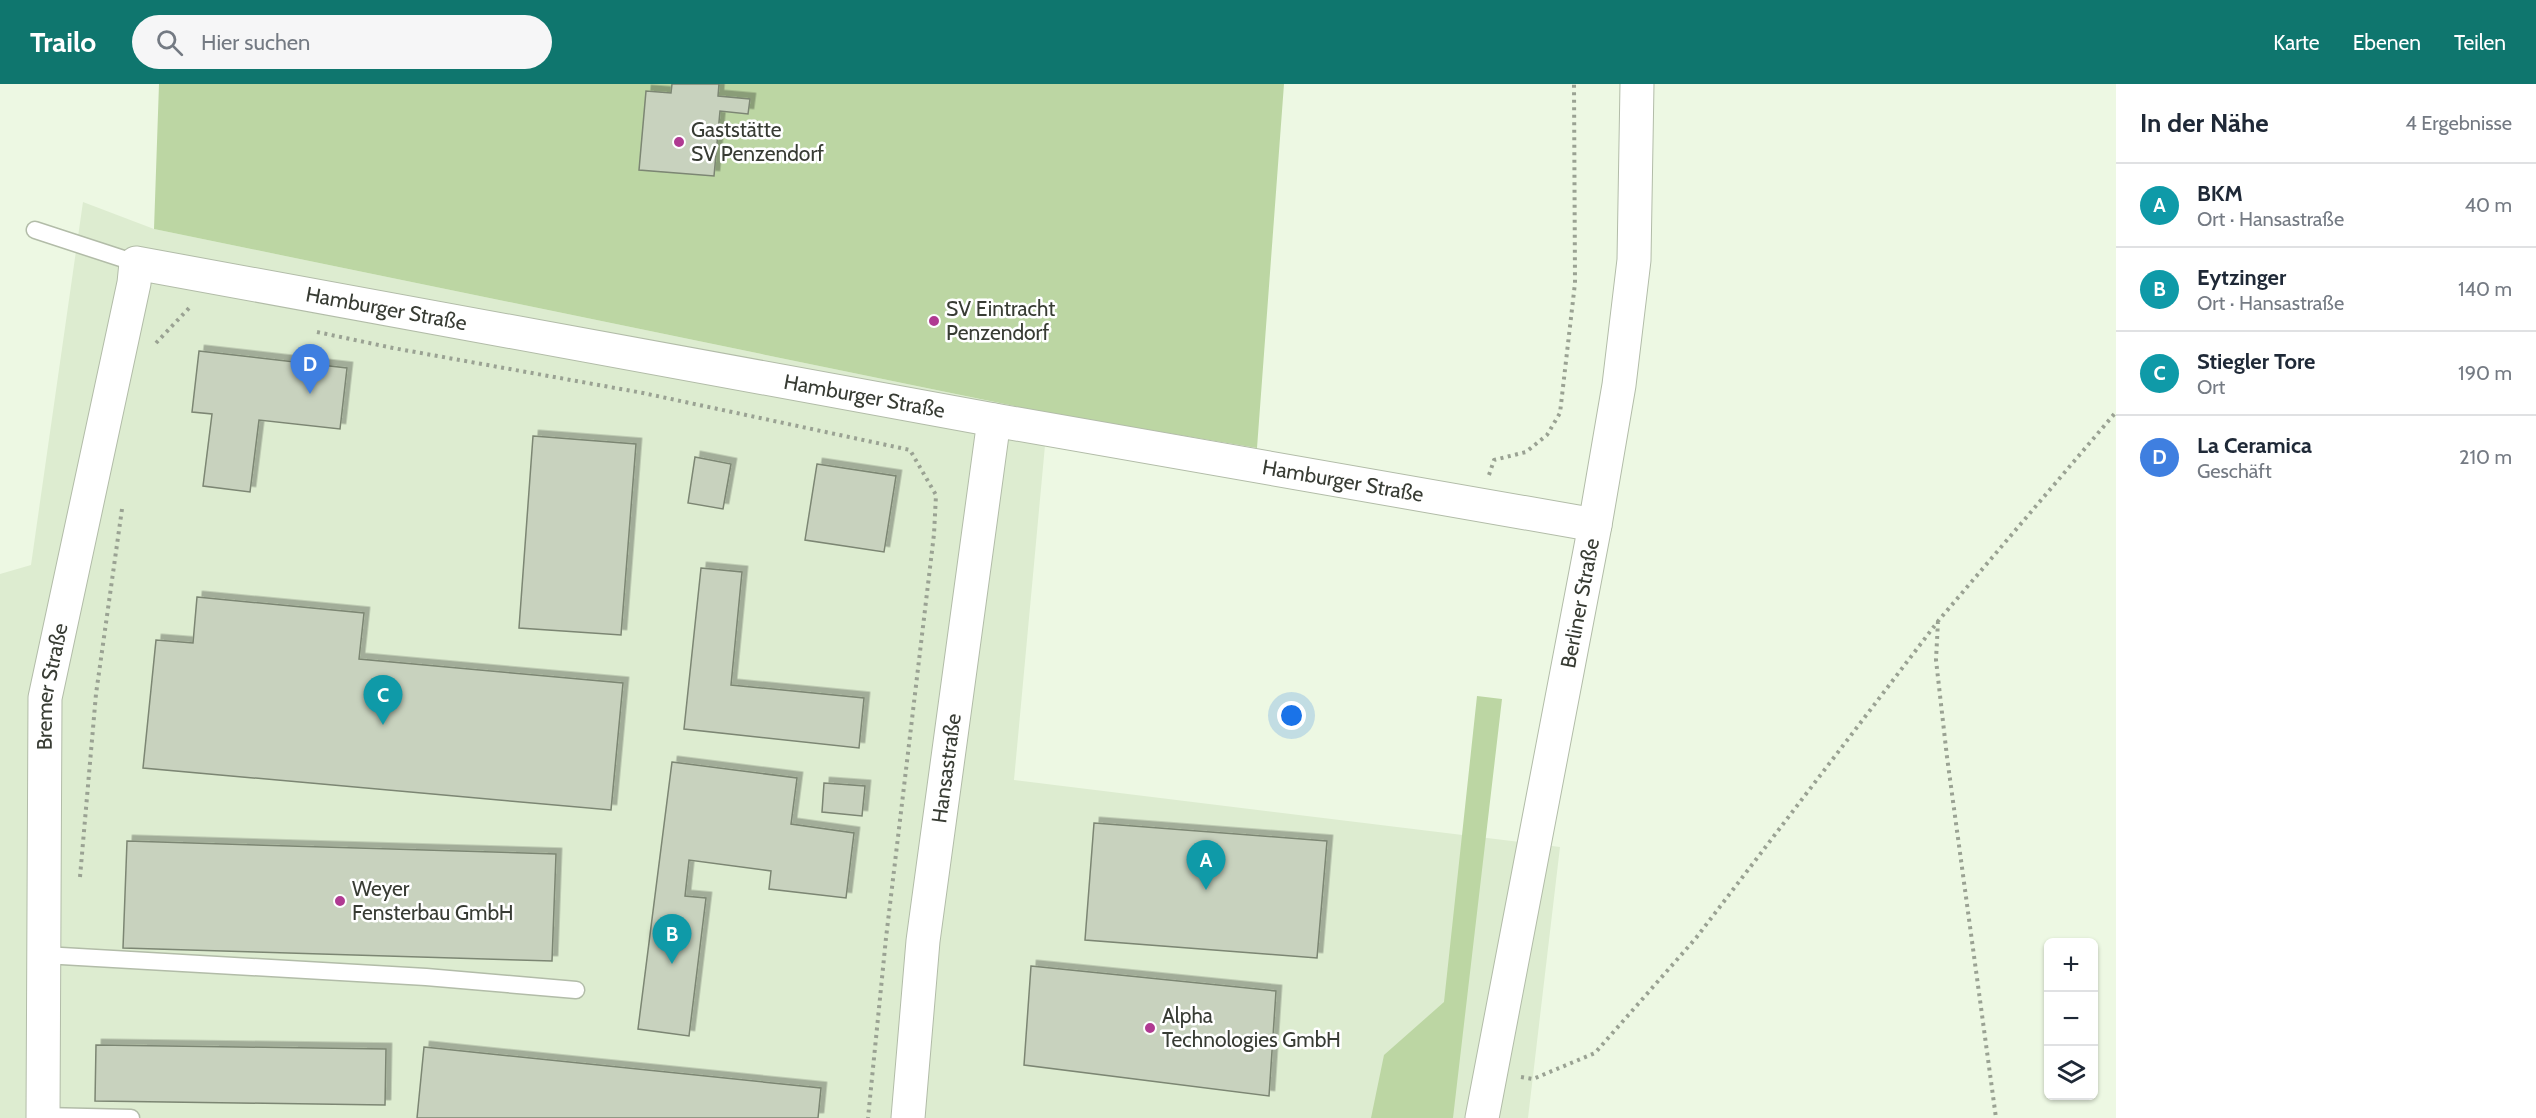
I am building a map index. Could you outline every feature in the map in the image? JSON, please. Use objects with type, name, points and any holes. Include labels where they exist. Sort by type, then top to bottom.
[{"type":"street","name":"Berliner Straße","points":[[1482,1118],[1595,525],[1619,385],[1634,260],[1636,84]]},
{"type":"street","name":"Hamburger Straße","points":[[136,263],[994,420],[1595,525]]},
{"type":"street","name":"Bremer Straße","points":[[43,1117],[45,698],[134,283],[136,263]]},
{"type":"street","name":"Hansastraße","points":[[908,1118],[923,941],[994,420]]},
{"type":"lane","points":[[35,230],[136,263]]},
{"type":"lane","points":[[44,955],[426,977],[576,990]]},
{"type":"lane","points":[[43,1117],[131,1118]]},
{"type":"path","points":[[1481,505],[1494,460],[1526,452],[1547,435],[1560,413],[1575,283],[1574,84]]},
{"type":"path","points":[[151,349],[191,306]]},
{"type":"path","points":[[315,332],[643,393],[910,450],[936,495],[934,534],[886,938],[868,1118]]},
{"type":"path","points":[[1491,1074],[1533,1079],[1595,1053],[1696,938],[1939,620],[2116,412]]},
{"type":"path","points":[[79,889],[96,694],[122,508]]},
{"type":"path","points":[[1939,620],[1936,660],[1947,757],[1996,1118]]},
{"type":"shaded area","points":[[83,202],[154,229],[1048,413],[1014,780],[1560,847],[1528,1118],[0,1118],[0,574],[31,565]]},
{"type":"green space","name":"SV Eintracht Penzendorf","points":[[159,84],[1284,84],[1257,448],[1048,413],[154,229]]},
{"type":"green space","points":[[1477,696],[1502,699],[1453,1118],[1371,1118],[1384,1055],[1444,1002]]},
{"type":"building","name":"Gaststätte SV Penzendorf","points":[[672,84],[719,84],[718,96],[750,99],[748,114],[720,111],[714,176],[639,170],[646,91],[671,93]]},
{"type":"building","points":[[199,351],[347,368],[340,429],[259,420],[250,492],[203,486],[212,414],[192,412]]},
{"type":"building","points":[[533,436],[636,444],[621,635],[519,628]]},
{"type":"building","points":[[695,457],[731,464],[723,509],[688,503]]},
{"type":"building","points":[[817,464],[896,476],[884,552],[805,540]]},
{"type":"building","points":[[701,568],[742,572],[731,685],[864,698],[859,748],[684,729]]},
{"type":"building","points":[[197,597],[364,613],[359,659],[623,683],[611,810],[143,768],[156,640],[193,643]]},
{"type":"building","points":[[672,762],[797,778],[791,824],[854,833],[846,898],[769,889],[771,871],[689,860],[685,896],[706,898],[689,1036],[638,1029]]},
{"type":"building","points":[[824,783],[865,786],[862,816],[822,812]]},
{"type":"building","points":[[1094,823],[1327,841],[1317,958],[1085,940]]},
{"type":"building","name":"Weyer Fensterbau GmbH","points":[[127,841],[556,854],[552,961],[123,948]]},
{"type":"building","name":"Alpha Technologies GmbH","points":[[1031,966],[1276,991],[1269,1096],[1024,1065]]},
{"type":"building","points":[[96,1045],[386,1049],[385,1105],[95,1101]]},
{"type":"building","points":[[424,1047],[821,1088],[818,1118],[417,1118]]},
{"type":"place","name":"Gaststätte SV Penzendorf","points":[[679,142]]},
{"type":"place","name":"SV Eintracht Penzendorf","points":[[934,321]]},
{"type":"place","name":"La Ceramica","points":[[310,394]]},
{"type":"place","name":"Stiegler Tore","points":[[383,725]]},
{"type":"place","name":"BKM","points":[[1206,890]]},
{"type":"place","name":"Weyer Fensterbau GmbH","points":[[340,901]]},
{"type":"place","name":"Eytzinger","points":[[672,964]]},
{"type":"place","name":"Alpha Technologies GmbH","points":[[1150,1028]]}]
